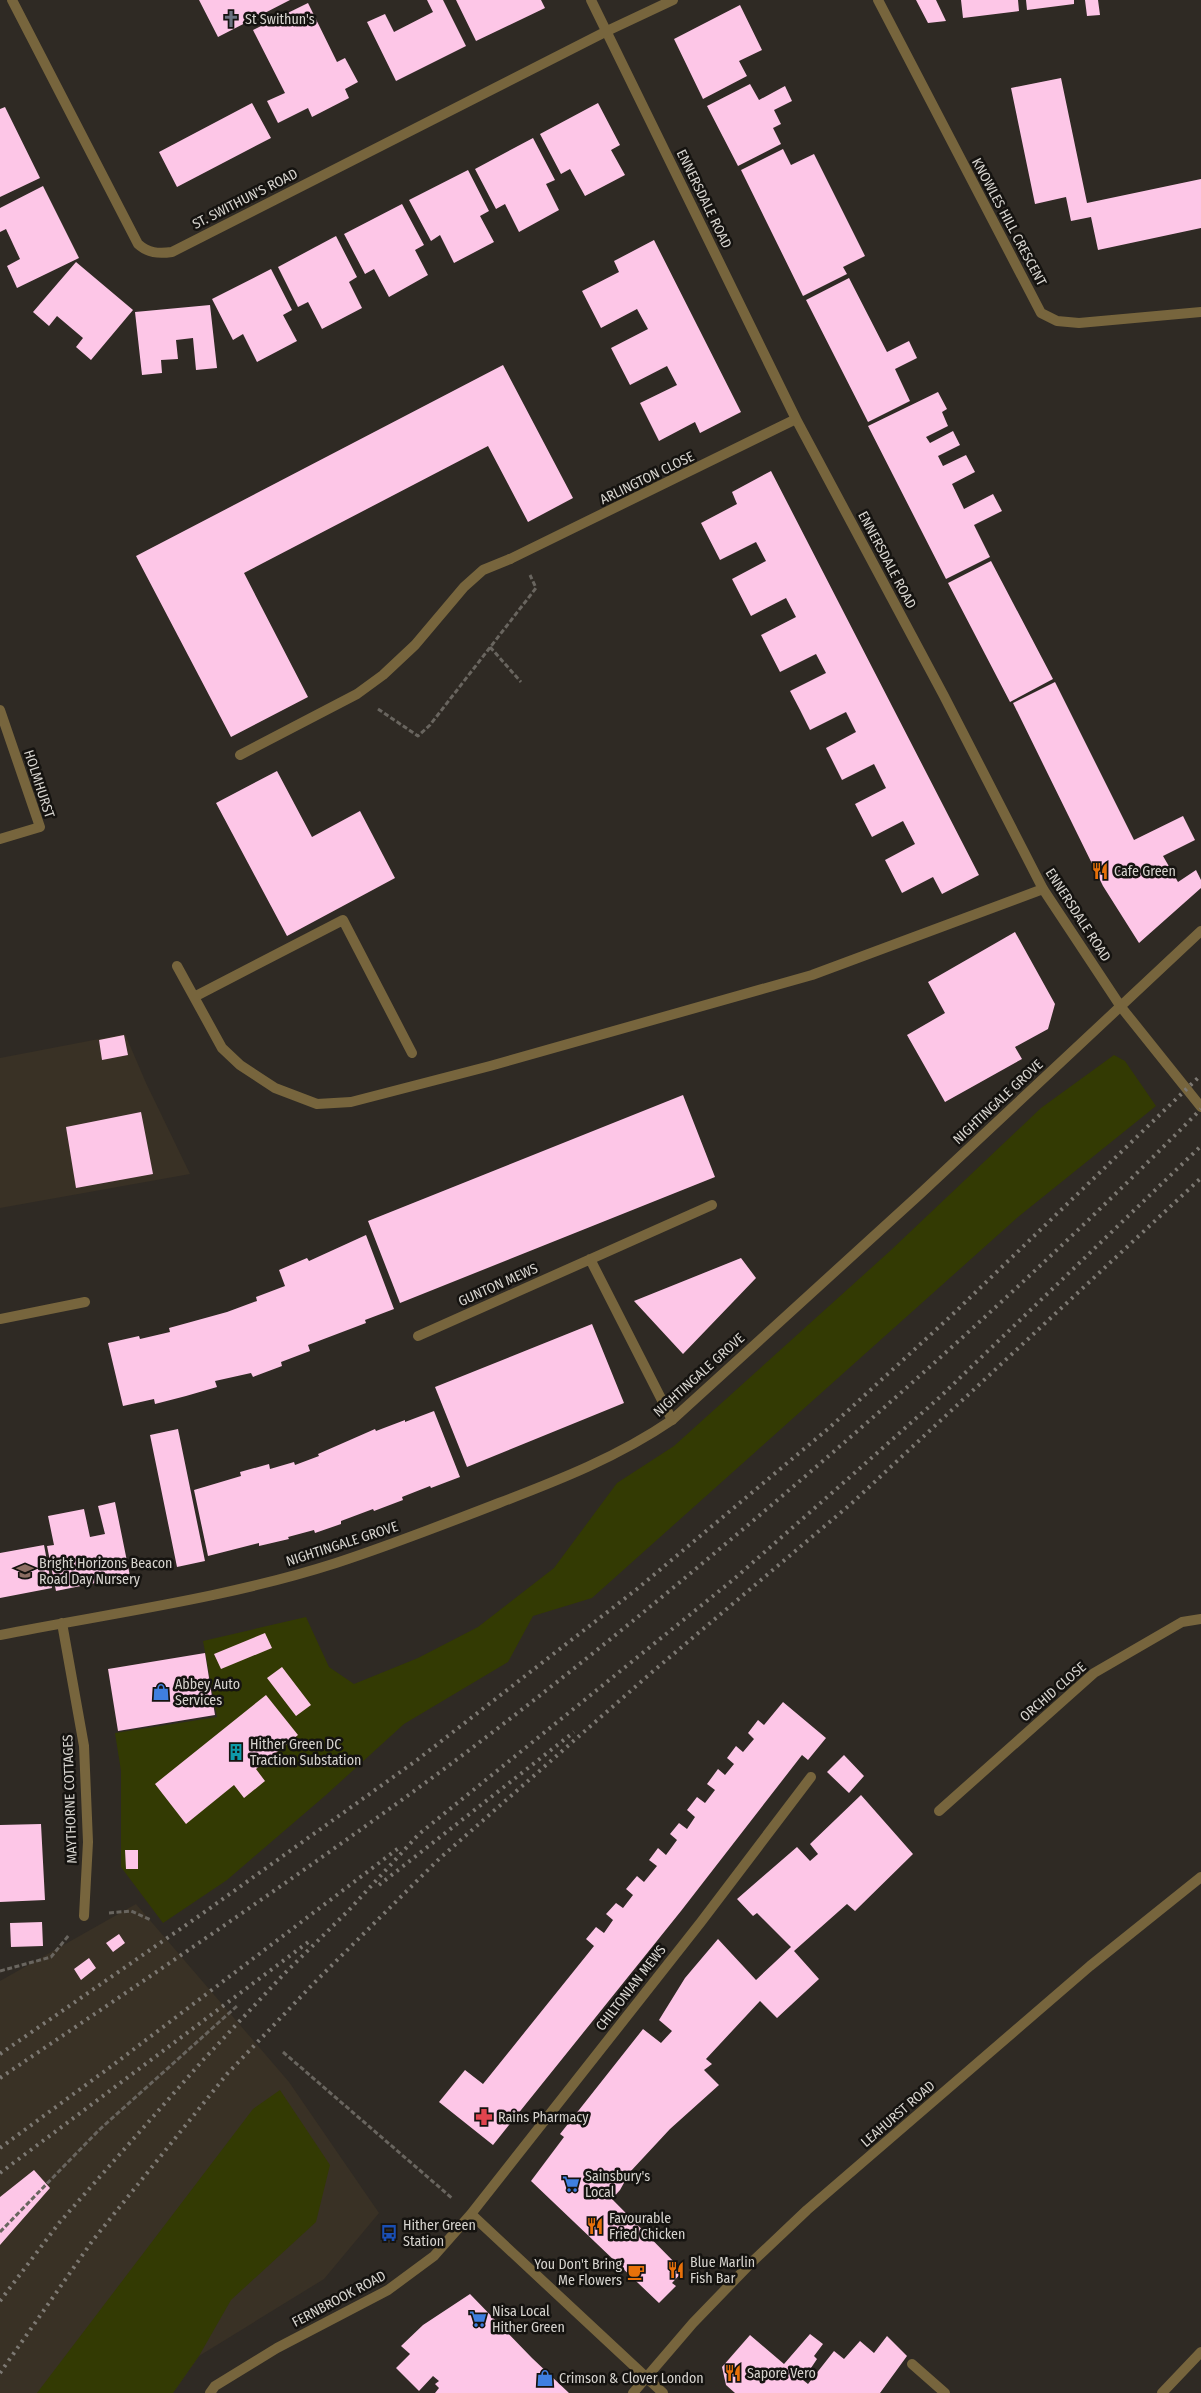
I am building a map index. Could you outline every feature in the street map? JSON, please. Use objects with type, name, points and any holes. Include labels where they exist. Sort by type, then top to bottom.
[{"type":"street","name":"ST. SWITHUN'S ROAD","points":[[12,0],[138,244],[146,250],[161,254],[172,252],[607,31]]},
{"type":"street","name":"ENNERSDALE ROAD","points":[[591,0],[796,419],[944,696],[1043,889],[1121,1007],[1201,1107]]},
{"type":"street","points":[[607,31],[673,0]]},
{"type":"street","name":"KNOWLES HILL CRESCENT","points":[[878,0],[1041,313],[1057,321],[1079,323],[1201,312]]},
{"type":"street","name":"ARLINGTON CLOSE","points":[[240,754],[357,694],[383,674],[415,645],[464,587],[483,570],[521,554],[796,419]]},
{"type":"street","name":"HOLMHURST","points":[[0,710],[40,827],[0,839]]},
{"type":"street","points":[[177,966],[222,1048],[240,1066],[275,1088],[318,1104],[351,1102],[490,1066],[812,975],[1043,889]]},
{"type":"street","points":[[194,997],[343,920],[412,1052]]},
{"type":"street","name":"NIGHTINGALE GROVE","points":[[0,1635],[213,1594],[335,1563],[441,1526],[549,1484],[619,1453],[672,1420],[1121,1007],[1201,931]]},
{"type":"street","name":"GUNTON MEWS","points":[[418,1336],[712,1205]]},
{"type":"street","points":[[590,1259],[672,1420]]},
{"type":"street","points":[[0,1319],[85,1302]]},
{"type":"street","name":"ORCHID CLOSE","points":[[940,1811],[1094,1673],[1182,1622],[1201,1619]]},
{"type":"street","name":"MAYTHORNE COTTAGES","points":[[62,1623],[84,1746],[88,1842],[84,1916]]},
{"type":"street","name":"CHILTONIAN MEWS","points":[[471,2214],[702,1922],[742,1865],[811,1777]]},
{"type":"street","name":"LEAHURST ROAD","points":[[633,2393],[693,2323],[806,2210],[1090,1966],[1201,1877]]},
{"type":"street","points":[[471,2214],[663,2393]]},
{"type":"street","name":"FERNBROOK ROAD","points":[[210,2393],[215,2386],[277,2348],[388,2290],[434,2256],[471,2214]]},
{"type":"street","points":[[1162,2393],[1201,2352]]},
{"type":"street","points":[[912,2364],[945,2393]]},
{"type":"path","points":[[357,694],[418,736],[430,725],[536,588],[521,554]]},
{"type":"path","points":[[490,647],[521,682]]},
{"type":"path","points":[[0,1971],[51,1957],[84,1916],[131,1911],[151,1920]]},
{"type":"path","points":[[0,2232],[99,2130],[237,2006]]},
{"type":"path","points":[[283,2052],[471,2214]]},
{"type":"shaded area","points":[[125,1034],[146,1083],[190,1174],[0,1208],[0,1058]]},
{"type":"shaded area","points":[[136,1904],[289,2082],[379,2213],[324,2279],[199,2356],[173,2393],[0,2393],[0,1981]]},
{"type":"green space","points":[[1114,1055],[1125,1061],[1156,1106],[1018,1217],[592,1598],[533,1616],[508,1662],[404,1724],[326,1795],[227,1880],[163,1923],[121,1867],[121,1771],[115,1733],[217,1717],[203,1641],[306,1617],[329,1667],[354,1684],[418,1658],[478,1627],[554,1568],[617,1483],[674,1446],[890,1251],[1041,1108]]},
{"type":"green space","points":[[280,2090],[330,2165],[316,2222],[231,2300],[199,2356],[173,2393],[37,2393],[253,2109]]},
{"type":"building","name":"St Swithun's","points":[[199,0],[290,0],[218,37]]},
{"type":"building","points":[[427,0],[443,0],[466,46],[396,81],[367,22],[385,14],[394,32],[433,12]]},
{"type":"building","points":[[456,0],[541,0],[545,8],[476,41]]},
{"type":"building","points":[[916,0],[936,0],[946,21],[928,23]]},
{"type":"building","points":[[961,0],[1018,0],[1019,11],[963,18]]},
{"type":"building","points":[[1026,0],[1074,0],[1074,4],[1027,10]]},
{"type":"building","points":[[1085,0],[1098,0],[1100,15],[1087,16]]},
{"type":"building","points":[[308,3],[337,62],[345,58],[358,82],[345,89],[349,98],[312,117],[308,108],[278,123],[267,101],[285,93],[253,30]]},
{"type":"building","points":[[740,5],[762,50],[739,61],[747,76],[703,99],[674,39]]},
{"type":"building","points":[[1061,78],[1087,203],[1201,179],[1201,228],[1098,250],[1091,217],[1071,221],[1066,197],[1035,204],[1011,88]]},
{"type":"building","points":[[750,84],[759,100],[785,86],[792,101],[774,110],[781,124],[773,128],[781,144],[738,166],[707,106]]},
{"type":"building","points":[[252,103],[271,138],[177,187],[159,152]]},
{"type":"building","points":[[598,103],[620,145],[611,150],[625,175],[585,196],[570,169],[561,174],[540,134]]},
{"type":"building","points":[[5,107],[40,178],[0,197],[0,109]]},
{"type":"building","points":[[533,138],[555,180],[546,184],[559,210],[519,232],[505,204],[496,209],[475,169]]},
{"type":"building","points":[[783,149],[791,165],[814,154],[865,256],[843,267],[847,274],[803,296],[741,170]]},
{"type":"building","points":[[468,170],[489,211],[480,216],[494,242],[454,263],[440,235],[431,241],[409,200]]},
{"type":"building","points":[[43,186],[79,258],[17,288],[7,266],[20,259],[6,229],[0,232],[0,208]]},
{"type":"building","points":[[402,204],[424,245],[415,250],[428,275],[389,297],[374,269],[365,274],[344,234]]},
{"type":"building","points":[[336,236],[357,277],[349,282],[362,308],[322,329],[308,302],[298,307],[278,267]]},
{"type":"building","points":[[654,240],[741,412],[700,433],[695,422],[659,441],[640,403],[677,385],[667,366],[630,385],[611,348],[648,329],[637,309],[601,328],[582,291],[619,272],[614,261]]},
{"type":"building","points":[[76,262],[133,310],[91,360],[76,347],[83,338],[57,316],[49,326],[33,312]]},
{"type":"building","points":[[271,269],[292,310],[283,315],[297,341],[257,362],[243,334],[233,340],[212,299]]},
{"type":"building","points":[[849,278],[887,352],[909,341],[917,358],[895,369],[910,401],[868,422],[806,300]]},
{"type":"building","points":[[210,305],[217,368],[196,370],[193,338],[176,340],[178,359],[161,360],[162,373],[142,375],[135,312]]},
{"type":"building","points":[[503,365],[573,498],[528,522],[488,446],[244,573],[308,697],[231,737],[136,556]]},
{"type":"building","points":[[938,392],[947,409],[942,412],[948,426],[926,437],[930,443],[953,431],[960,445],[938,456],[943,466],[966,455],[975,472],[952,484],[964,509],[993,494],[1002,511],[974,525],[990,557],[946,579],[868,426]]},
{"type":"building","points":[[771,471],[979,875],[942,894],[933,877],[902,893],[885,860],[915,844],[903,821],[872,837],[855,804],[886,788],[874,764],[842,780],[826,748],[856,732],[846,712],[810,730],[790,691],[826,673],[816,654],[780,672],[761,635],[796,617],[786,598],[751,616],[732,579],[766,561],[756,542],[720,560],[701,523],[737,504],[732,492]]},
{"type":"building","points":[[991,561],[1053,679],[1010,702],[948,583]]},
{"type":"building","points":[[1055,682],[1134,840],[1183,816],[1195,840],[1163,856],[1178,882],[1196,870],[1201,880],[1201,888],[1139,943],[1103,886],[1013,703]]},
{"type":"building","points":[[277,771],[312,837],[360,811],[395,878],[287,936],[216,803]]},
{"type":"building","points":[[1015,932],[1055,1004],[1048,1029],[1015,1047],[1022,1059],[945,1102],[907,1035],[945,1013],[928,982]]},
{"type":"building","points":[[124,1035],[128,1055],[102,1060],[99,1040]]},
{"type":"building","points":[[683,1095],[715,1177],[400,1303],[368,1221]]},
{"type":"building","points":[[141,1112],[153,1174],[76,1188],[66,1127]]},
{"type":"building","points":[[366,1235],[394,1309],[365,1320],[366,1323],[308,1345],[310,1351],[281,1362],[282,1366],[253,1377],[251,1373],[215,1381],[217,1387],[155,1404],[154,1399],[123,1406],[108,1343],[139,1336],[140,1339],[170,1332],[169,1328],[227,1312],[257,1301],[256,1297],[285,1286],[279,1270],[307,1258],[309,1261]]},
{"type":"building","points":[[741,1258],[756,1278],[683,1354],[634,1301]]},
{"type":"building","points":[[592,1324],[624,1403],[467,1467],[435,1387]]},
{"type":"building","points":[[434,1411],[460,1477],[431,1488],[430,1486],[402,1497],[403,1500],[341,1521],[341,1524],[315,1533],[314,1530],[288,1537],[289,1539],[259,1546],[259,1543],[208,1556],[194,1490],[241,1476],[240,1472],[269,1464],[270,1469],[294,1462],[295,1465],[319,1456],[318,1454],[375,1429],[376,1431]]},
{"type":"building","points":[[178,1429],[205,1561],[177,1567],[150,1435]]},
{"type":"building","points":[[115,1502],[130,1576],[56,1591],[47,1546],[54,1545],[48,1516],[84,1509],[90,1537],[105,1534],[98,1506]]},
{"type":"building","name":"Bright Horizons Beacon Road Day Nursery","points":[[44,1545],[52,1588],[0,1598],[0,1553]]},
{"type":"building","points":[[265,1633],[272,1648],[221,1669],[214,1654]]},
{"type":"building","name":"Abbey Auto Services","points":[[205,1653],[215,1715],[118,1731],[108,1669]]},
{"type":"building","points":[[282,1667],[311,1705],[296,1716],[267,1678]]},
{"type":"building","name":"Hither Green DC Traction Substation","points":[[266,1695],[298,1735],[256,1769],[265,1781],[244,1798],[234,1785],[186,1824],[155,1784]]},
{"type":"building","points":[[783,1702],[826,1738],[808,1760],[802,1755],[681,1911],[493,2145],[439,2102],[465,2070],[483,2084],[594,1946],[586,1939],[596,1927],[604,1933],[613,1920],[606,1914],[616,1903],[623,1908],[633,1895],[626,1889],[637,1876],[644,1882],[657,1866],[649,1860],[658,1848],[666,1855],[677,1840],[670,1834],[679,1823],[687,1829],[695,1817],[687,1810],[697,1797],[705,1803],[715,1790],[707,1784],[718,1769],[725,1775],[734,1764],[727,1758],[736,1746],[743,1752],[754,1739],[748,1733],[758,1720],[764,1725]]},
{"type":"building","points":[[844,1755],[864,1776],[849,1793],[827,1772]]},
{"type":"building","points":[[861,1795],[913,1854],[855,1911],[847,1904],[794,1951],[819,1979],[777,2018],[760,2001],[706,2059],[712,2064],[704,2070],[719,2085],[670,2129],[630,2172],[620,2190],[612,2199],[683,2271],[672,2283],[676,2286],[659,2303],[531,2181],[564,2137],[560,2134],[643,2029],[661,2043],[672,2031],[659,2020],[685,1978],[718,1939],[756,1980],[791,1947],[757,1913],[753,1916],[737,1899],[797,1847],[810,1861],[818,1854],[810,1844]]},
{"type":"building","points":[[41,1824],[45,1900],[0,1902],[0,1825]]},
{"type":"building","points":[[125,1850],[138,1850],[138,1869],[126,1869]]},
{"type":"building","points":[[42,1922],[43,1946],[11,1947],[10,1923]]},
{"type":"building","points":[[119,1934],[125,1943],[113,1952],[106,1943]]},
{"type":"building","points":[[89,1958],[96,1968],[81,1980],[74,1969]]},
{"type":"building","points":[[34,2170],[50,2188],[0,2245],[0,2197]]},
{"type":"building","points":[[470,2294],[569,2393],[435,2393],[439,2388],[435,2384],[439,2381],[433,2376],[419,2391],[396,2368],[410,2354],[401,2346],[423,2325]]},
{"type":"building","points":[[810,2334],[823,2344],[814,2356],[817,2359],[803,2380],[808,2384],[834,2351],[844,2359],[860,2341],[874,2353],[887,2336],[907,2356],[880,2393],[735,2393],[726,2385],[722,2367],[750,2335],[784,2364]]},
{"type":"railway","points":[[0,2054],[199,1916],[417,1760],[637,1589],[829,1428],[952,1315],[1201,1075]]},
{"type":"railway","points":[[0,2078],[222,1927],[386,1811],[522,1710],[602,1646],[761,1514],[930,1367],[1095,1214],[1201,1109]]},
{"type":"railway","points":[[0,2301],[59,2223],[204,2059],[283,1975],[349,1910],[419,1834],[734,1579],[850,1477],[940,1397],[1201,1146]]},
{"type":"railway","points":[[0,2373],[93,2240],[227,2074],[314,1983],[439,1859],[651,1673],[852,1503],[1201,1178]]},
{"type":"railway","points":[[379,1885],[574,1732]]},
{"type":"railway","points":[[0,2148],[113,2065],[400,1847]]},
{"type":"railway","points":[[0,2173],[311,1940]]},
{"type":"place","name":"St Swithun's","points":[[231,19]]},
{"type":"place","name":"Cafe Green","points":[[1100,871]]},
{"type":"place","name":"Bright Horizons Beacon Road Day Nursery","points":[[25,1571]]},
{"type":"place","name":"Abbey Auto Services","points":[[161,1692]]},
{"type":"place","name":"Hither Green DC Traction Substation","points":[[236,1752]]},
{"type":"place","name":"Rains Pharmacy","points":[[484,2117]]},
{"type":"place","name":"Sainsbury's Local","points":[[571,2184]]},
{"type":"place","name":"Favourable Fried Chicken","points":[[595,2226]]},
{"type":"place","name":"Hither Green Station","points":[[389,2233]]},
{"type":"place","name":"Blue Marlin Fish Bar","points":[[676,2270]]},
{"type":"place","name":"You Don't Bring Me Flowers","points":[[636,2272]]},
{"type":"place","name":"Nisa Local Hither Green","points":[[478,2319]]},
{"type":"place","name":"Sapore Vero","points":[[733,2373]]},
{"type":"place","name":"Crimson & Clover London","points":[[545,2378]]}]
